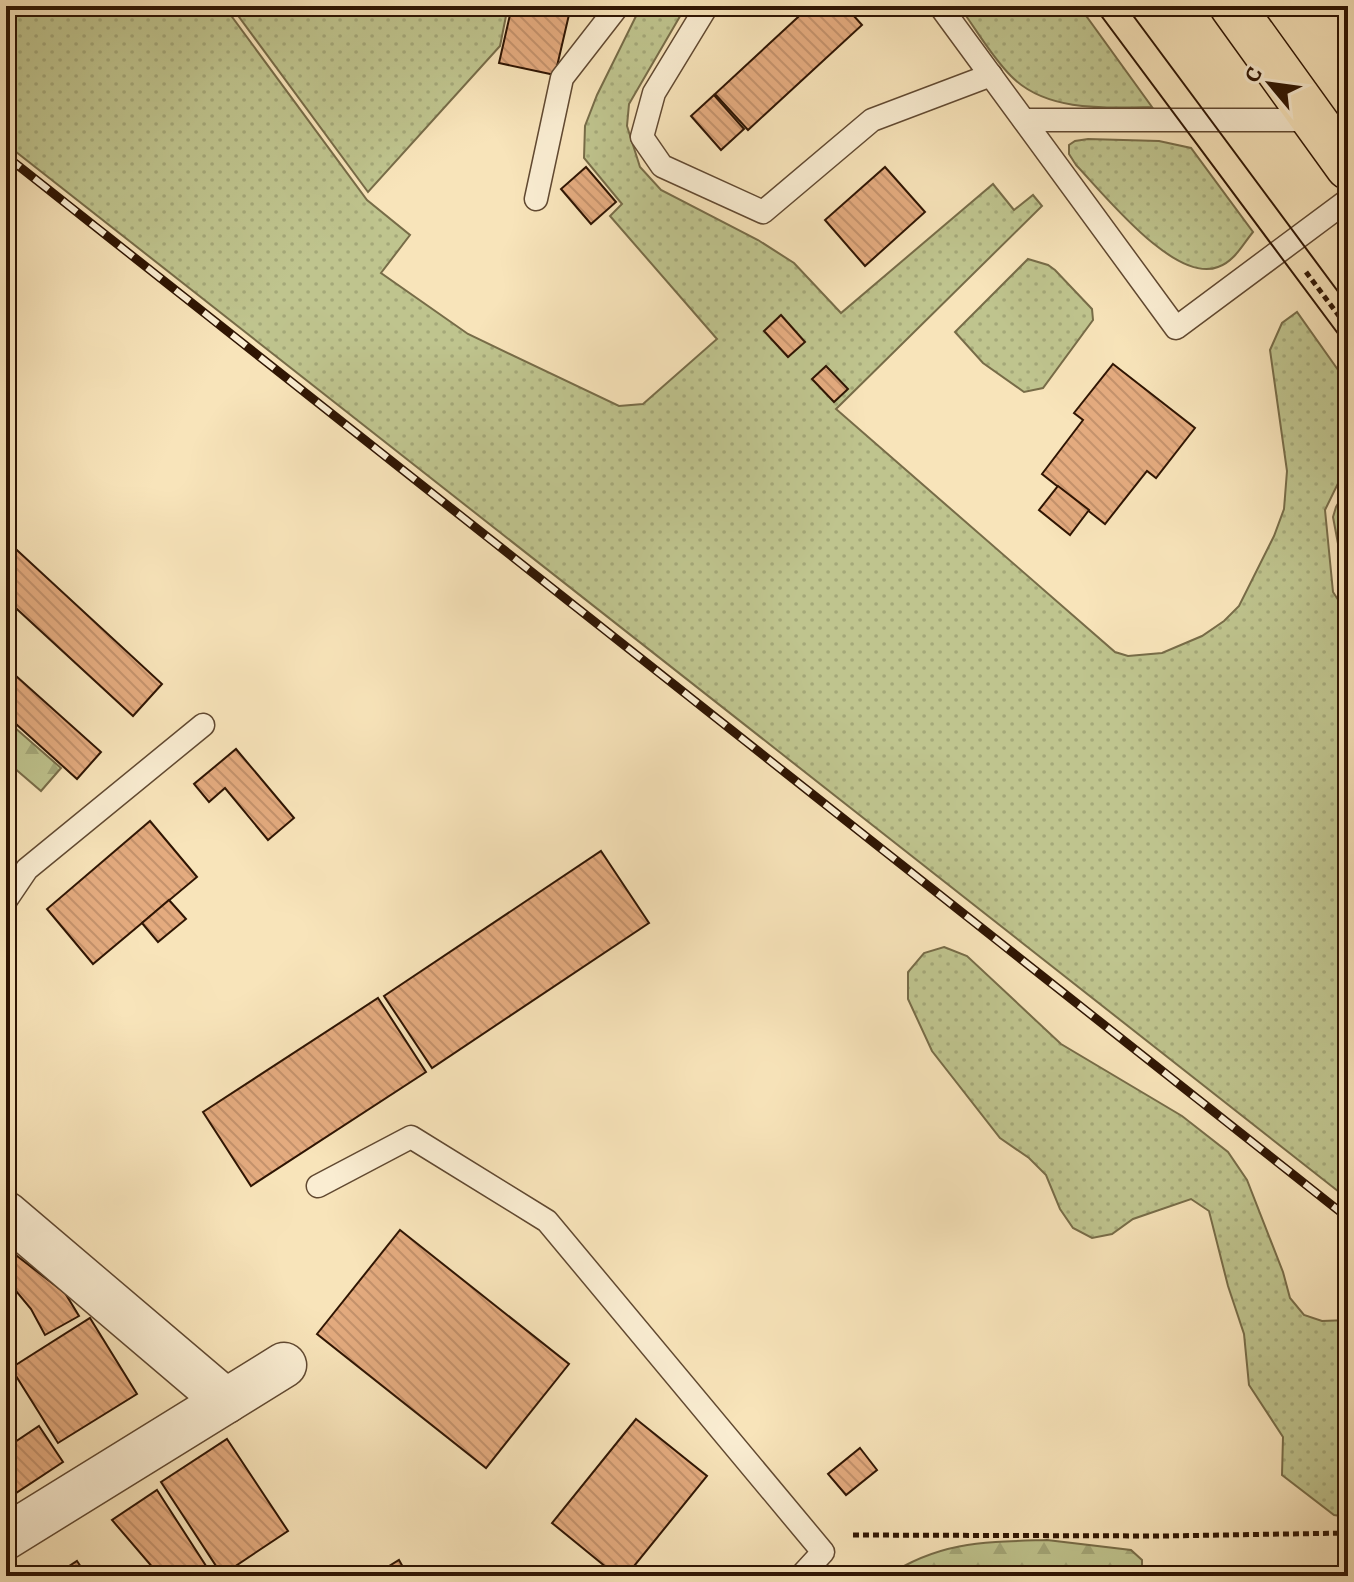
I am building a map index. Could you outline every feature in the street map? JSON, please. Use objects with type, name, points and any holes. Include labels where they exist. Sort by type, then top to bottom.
[{"type":"main road","points":[[1232,6],[1348,167]]},
{"type":"street","points":[[6,1214],[226,1401]]},
{"type":"street","points":[[6,1537],[284,1365]]},
{"type":"lane","points":[[536,199],[562,78],[618,6]]},
{"type":"lane","points":[[707,6],[654,93],[642,137],[662,166],[763,212],[872,120],[991,75]]},
{"type":"lane","points":[[940,6],[1176,328],[1348,200]]},
{"type":"lane","points":[[1024,120],[1315,120]]},
{"type":"lane","points":[[6,900],[27,869],[203,725]]},
{"type":"lane","points":[[318,1186],[411,1137],[547,1221],[823,1552],[801,1576]]},
{"type":"path","points":[[1287,245],[1348,328]]},
{"type":"path","points":[[823,1552],[851,1535],[1348,1533]]},
{"type":"green space","points":[[6,6],[224,6],[367,200],[410,235],[381,273],[468,334],[619,406],[643,404],[717,339],[610,216],[622,204],[584,158],[585,126],[641,6],[686,6],[629,104],[627,126],[640,167],[661,190],[758,240],[794,263],[841,313],[993,184],[1014,210],[1033,195],[1042,206],[836,409],[1115,652],[1128,656],[1162,653],[1202,636],[1224,621],[1239,606],[1274,536],[1284,509],[1287,471],[1270,350],[1282,323],[1297,312],[1348,384],[1348,463],[1325,510],[1333,592],[1348,615],[1348,1199],[6,144]]},
{"type":"green space","points":[[231,6],[508,6],[500,46],[368,192]]},
{"type":"green space","points":[[959,6],[1079,6],[1152,107],[1077,105],[1059,102],[1025,88],[990,51]]},
{"type":"green space","points":[[1088,139],[1159,141],[1191,148],[1253,232],[1224,265],[1201,269],[1182,262],[1141,233],[1076,165],[1069,154],[1069,145]]},
{"type":"green space","points":[[1028,259],[1055,270],[1092,309],[1093,320],[1043,388],[1024,392],[983,363],[955,332]]},
{"type":"green space","points":[[1348,487],[1348,597],[1333,517]]},
{"type":"green space","points":[[6,720],[61,768],[41,791],[6,761]]},
{"type":"green space","points":[[944,947],[967,956],[1061,1044],[1182,1116],[1228,1152],[1247,1180],[1290,1298],[1304,1315],[1322,1321],[1348,1320],[1348,1517],[1334,1515],[1282,1475],[1283,1437],[1249,1385],[1244,1334],[1209,1211],[1191,1199],[1133,1219],[1112,1234],[1092,1238],[1073,1228],[1060,1209],[1046,1175],[1029,1158],[1000,1138],[932,1051],[908,999],[908,972],[924,953]]},
{"type":"green space","points":[[1047,1540],[1131,1550],[1142,1560],[1142,1568],[1136,1576],[887,1576],[907,1564],[945,1550],[983,1543]]},
{"type":"building","points":[[512,6],[571,6],[555,75],[499,63]]},
{"type":"building","points":[[810,6],[845,6],[862,25],[748,130],[715,94]]},
{"type":"building","points":[[714,95],[744,129],[721,150],[691,116]]},
{"type":"building","points":[[586,167],[616,202],[591,224],[561,189]]},
{"type":"building","points":[[885,167],[925,212],[865,266],[825,220]]},
{"type":"building","points":[[781,315],[805,342],[788,357],[764,331]]},
{"type":"building","points":[[1113,364],[1195,428],[1156,478],[1147,471],[1105,524],[1042,474],[1083,420],[1074,413]]},
{"type":"building","points":[[826,366],[848,389],[834,402],[812,379]]},
{"type":"building","points":[[1058,486],[1089,510],[1070,535],[1039,510]]},
{"type":"building","points":[[6,540],[162,684],[133,716],[6,599]]},
{"type":"building","points":[[6,667],[101,752],[77,779],[6,715]]},
{"type":"building","points":[[236,749],[294,818],[268,840],[225,788],[209,802],[194,784]]},
{"type":"building","points":[[150,821],[197,877],[93,964],[47,909]]},
{"type":"building","points":[[601,851],[649,923],[432,1068],[384,996]]},
{"type":"building","points":[[169,900],[186,919],[158,942],[142,923]]},
{"type":"building","points":[[378,998],[426,1072],[251,1186],[203,1112]]},
{"type":"building","points":[[400,1230],[569,1364],[486,1468],[317,1334]]},
{"type":"building","points":[[8,1249],[65,1293],[79,1316],[45,1335],[31,1309],[6,1279]]},
{"type":"building","points":[[90,1318],[137,1394],[58,1443],[11,1368]]},
{"type":"building","points":[[636,1419],[707,1476],[626,1576],[617,1576],[552,1523]]},
{"type":"building","points":[[39,1426],[63,1462],[13,1495],[6,1484],[6,1448]]},
{"type":"building","points":[[227,1439],[288,1531],[222,1575],[161,1482]]},
{"type":"building","points":[[860,1448],[877,1470],[846,1495],[828,1474]]},
{"type":"building","points":[[157,1490],[208,1569],[198,1576],[160,1576],[112,1520]]},
{"type":"building","points":[[399,1560],[408,1576],[373,1576]]},
{"type":"building","points":[[77,1561],[87,1576],[54,1576]]},
{"type":"tram line","points":[[1094,6],[1348,347]]},
{"type":"tram line","points":[[1126,6],[1348,305]]},
{"type":"railway","points":[[6,156],[1348,1218]]}]
